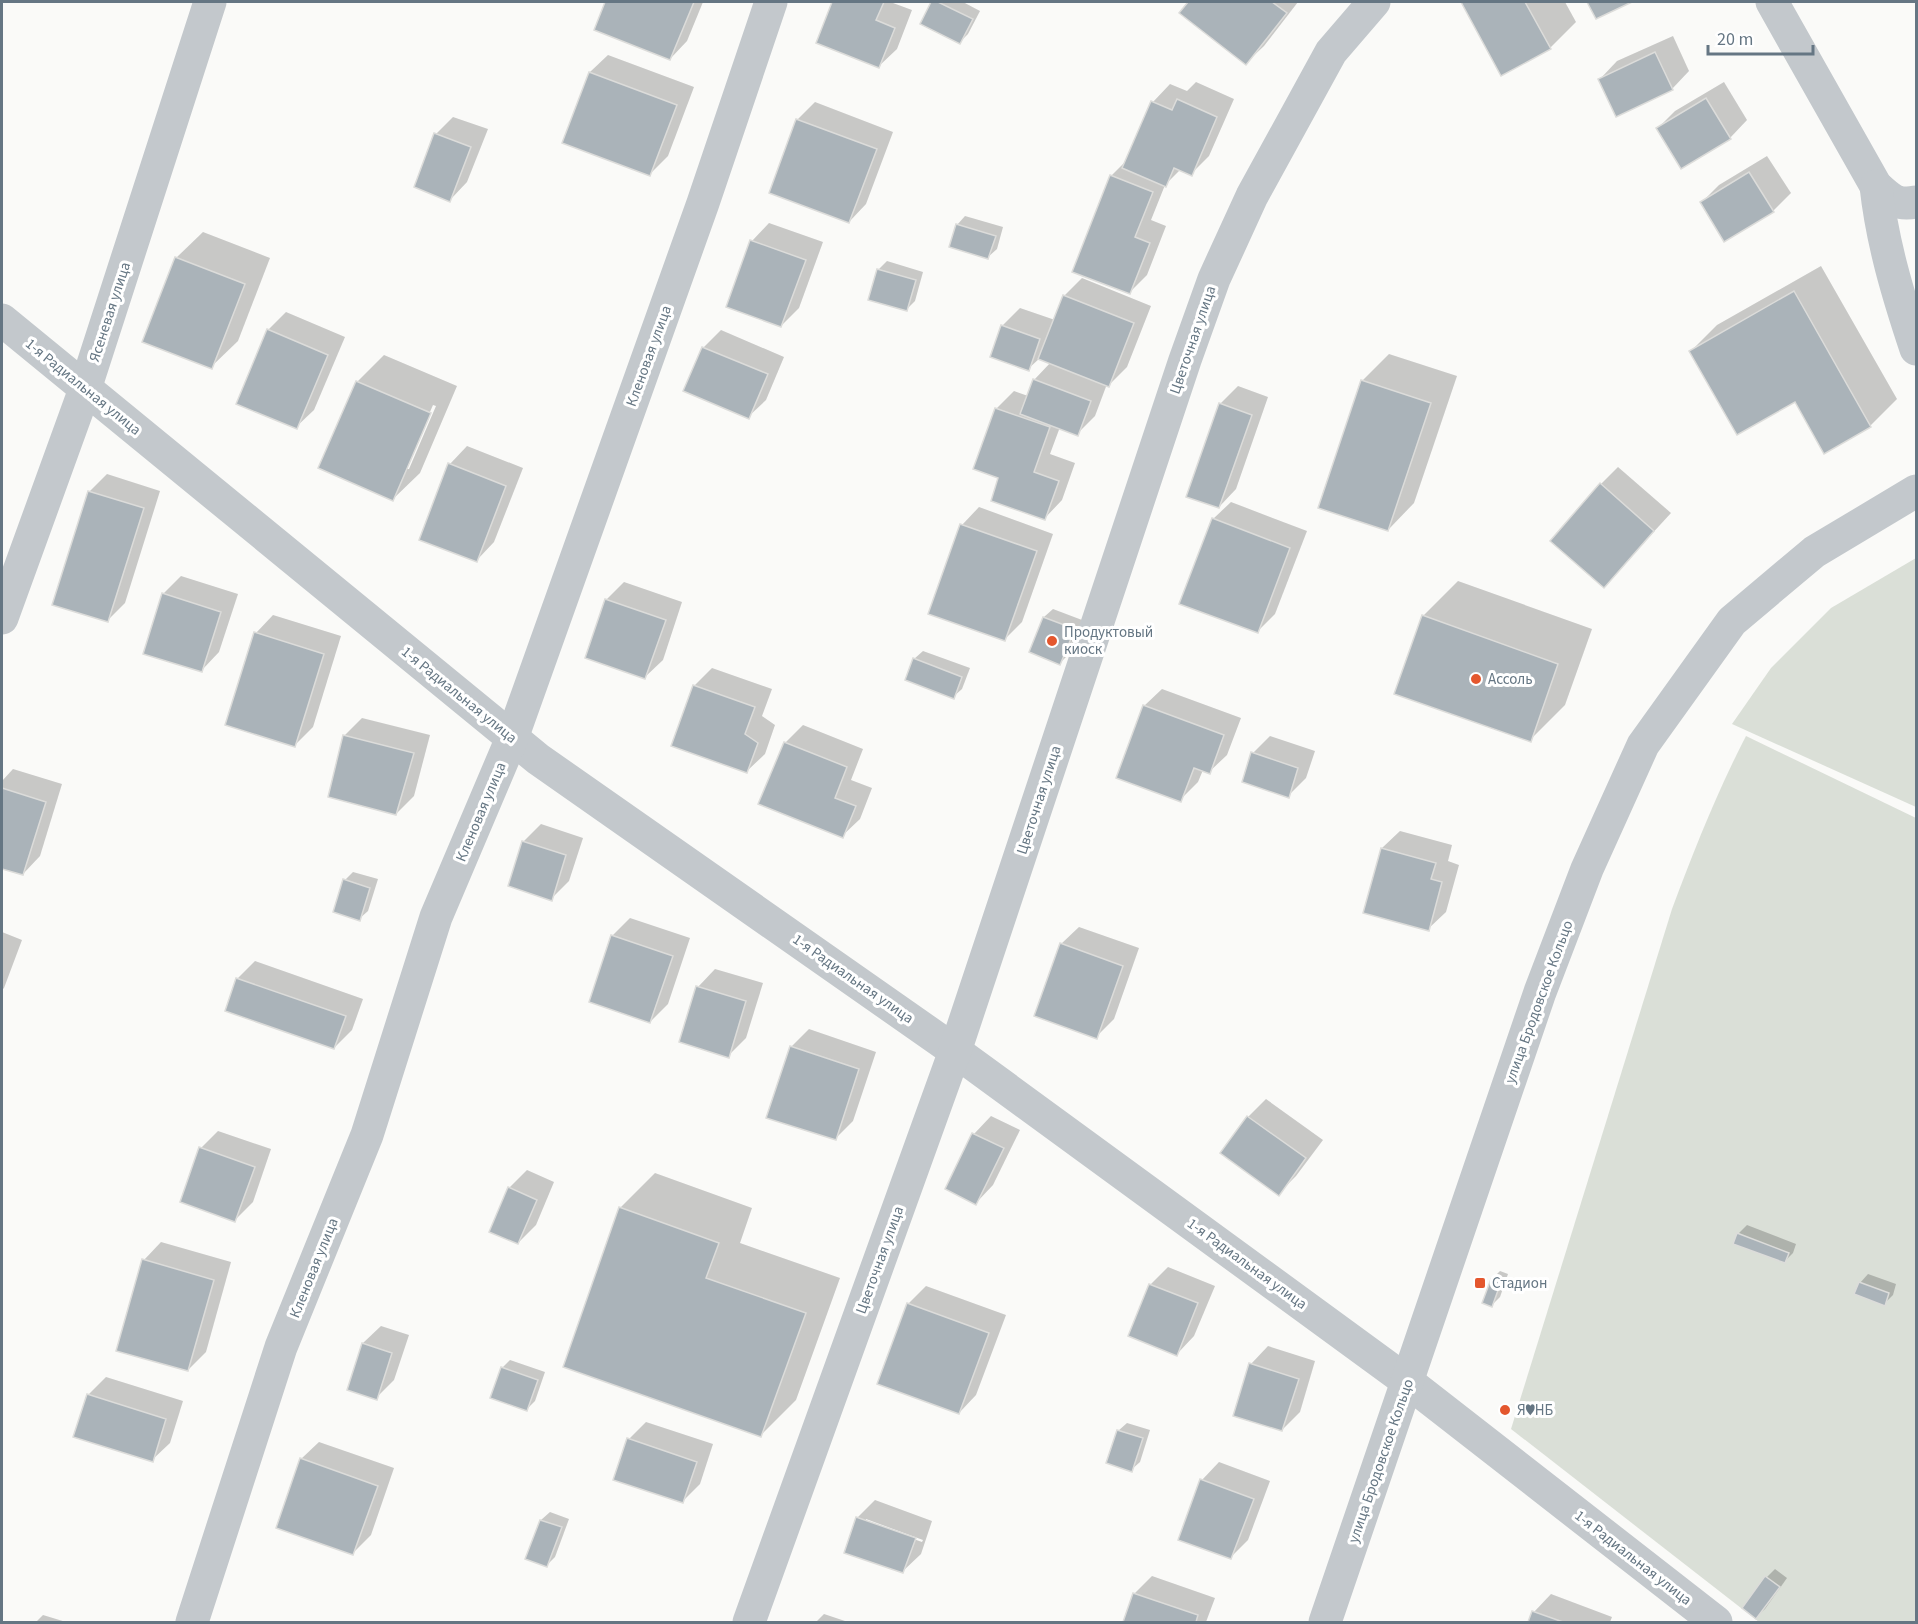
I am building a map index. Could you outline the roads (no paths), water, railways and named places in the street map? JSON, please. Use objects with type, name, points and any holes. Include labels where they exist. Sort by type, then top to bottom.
[{"type":"street","name":"Ясеневая улица","points":[[2,618],[86,388],[210,2]]},
{"type":"street","name":"Кленовая улица","points":[[192,1623],[282,1347],[367,1135],[436,917],[512,738],[703,203],[771,2]]},
{"type":"street","name":"Цветочная улица","points":[[749,1623],[955,1051],[1178,382],[1215,279],[1252,196],[1331,52],[1374,2]]},
{"type":"street","points":[[1772,2],[1876,186],[1896,202],[1905,204],[1917,202]]},
{"type":"street","points":[[1876,186],[1879,218],[1896,291],[1917,348]]},
{"type":"street","name":"1-я Радиальная улица","points":[[2,320],[538,759],[955,1051],[1408,1382],[1716,1623]]},
{"type":"street","name":"улица Бродовское Кольцо","points":[[1325,1623],[1540,992],[1587,869],[1643,745],[1732,621],[1814,552],[1917,491]]},
{"type":"place","name":"Продуктовый киоск","points":[[1052,641]]},
{"type":"place","name":"Ассоль","points":[[1476,679]]},
{"type":"place","name":"Стадион","points":[[1480,1283]]},
{"type":"place","name":"Я♥НБ","points":[[1505,1410]]}]
